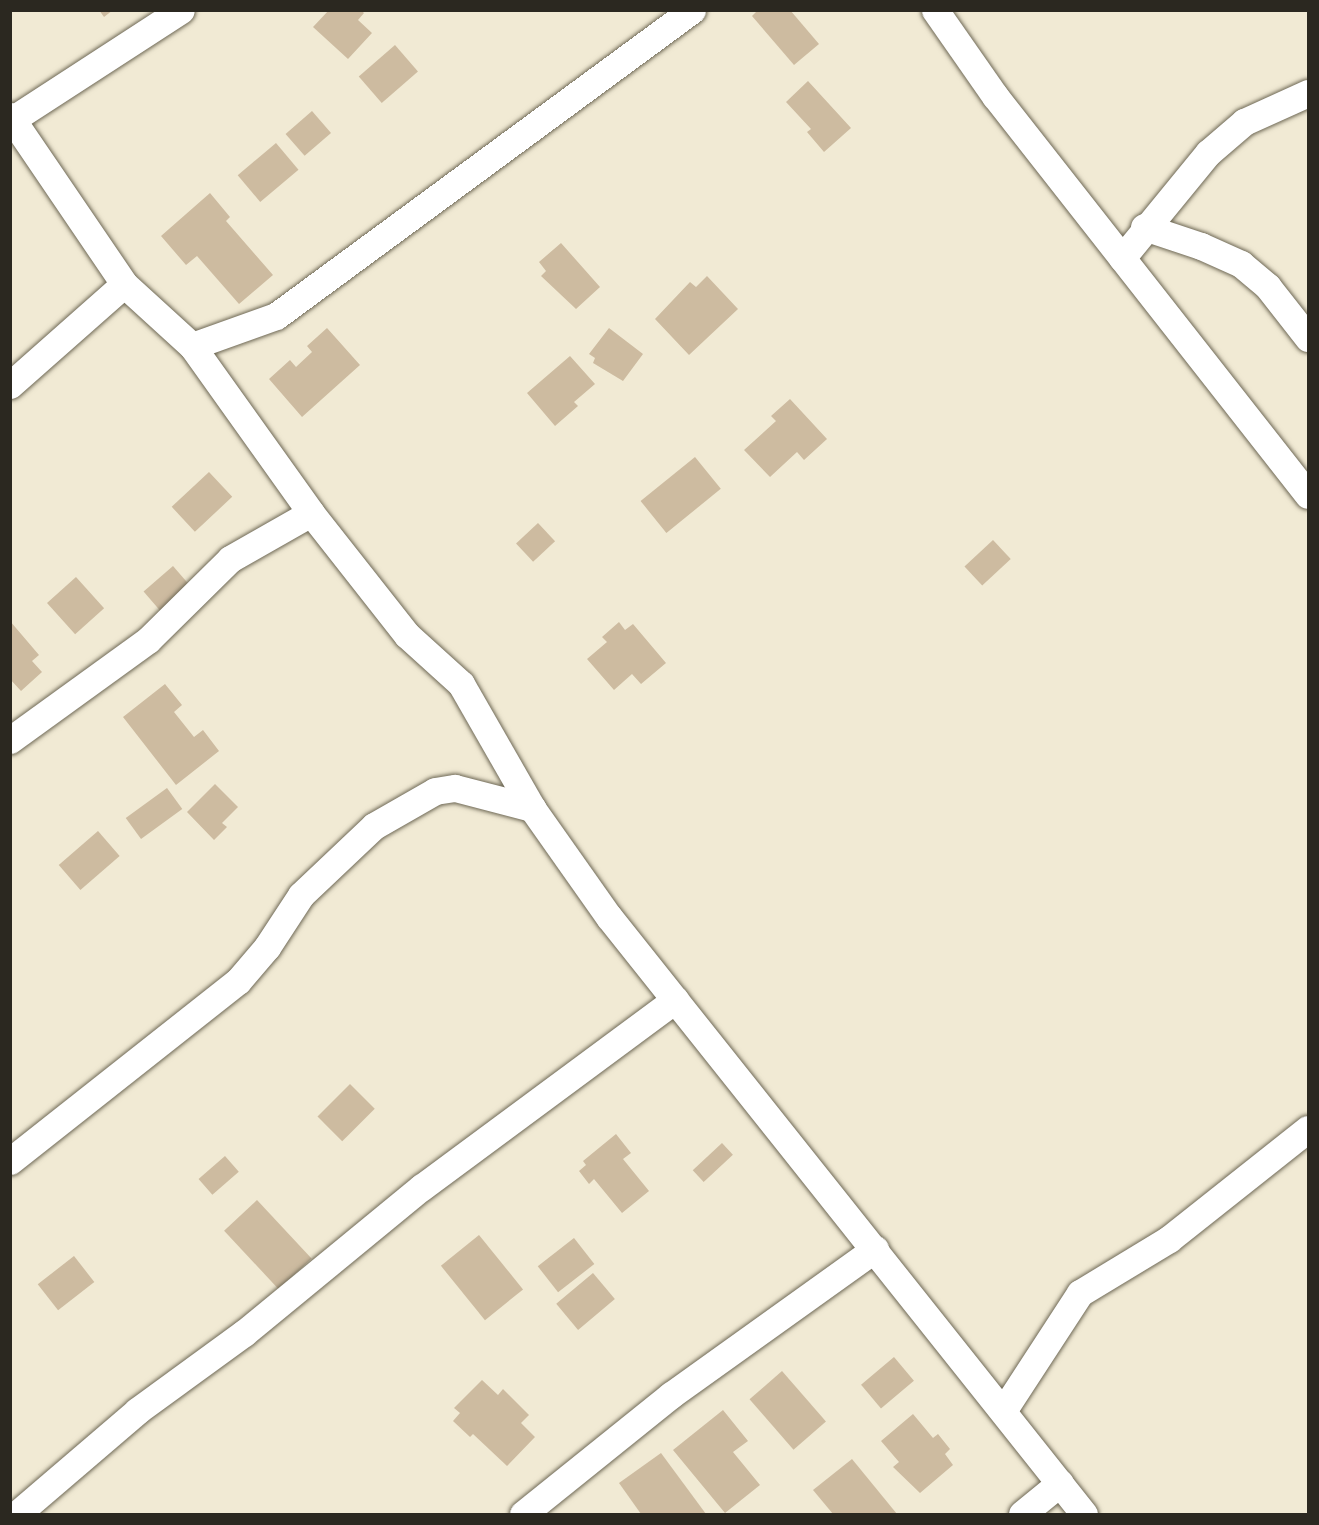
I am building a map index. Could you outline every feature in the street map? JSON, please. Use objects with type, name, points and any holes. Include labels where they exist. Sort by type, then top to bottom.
[{"type":"street","points":[[181,10],[12,118],[124,284],[192,346],[311,513],[407,635],[461,684],[532,808],[609,916],[1084,1515]]},
{"type":"street","points":[[192,346],[276,316],[692,10]]},
{"type":"street","points":[[935,10],[995,96],[1308,495]]},
{"type":"street","points":[[1122,258],[1144,227],[1208,153],[1244,122],[1308,93]]},
{"type":"street","points":[[1144,227],[1201,246],[1241,264],[1268,287],[1308,338]]},
{"type":"street","points":[[10,385],[124,284]]},
{"type":"street","points":[[10,740],[148,640],[230,559],[311,513]]},
{"type":"street","points":[[10,1161],[238,981],[267,947],[301,895],[374,826],[435,791],[455,788],[532,808]]},
{"type":"street","points":[[17,1515],[137,1411],[244,1333],[422,1187],[675,1000]]},
{"type":"street","points":[[1003,1411],[1080,1293],[1169,1239],[1308,1129]]},
{"type":"street","points":[[523,1515],[671,1395],[875,1249]]},
{"type":"street","points":[[1022,1515],[1060,1484]]},
{"type":"building","points":[[99,10],[113,10],[104,17]]},
{"type":"building","points":[[329,10],[361,10],[364,13],[358,20],[372,33],[348,59],[313,27]]},
{"type":"building","points":[[758,10],[790,10],[819,44],[794,65],[752,16]]},
{"type":"building","points":[[395,45],[418,71],[382,103],[359,76]]},
{"type":"building","points":[[808,81],[851,128],[824,152],[807,132],[811,129],[786,102]]},
{"type":"building","points":[[312,111],[331,133],[305,156],[286,134]]},
{"type":"building","points":[[276,143],[298,170],[260,202],[238,175]]},
{"type":"building","points":[[210,193],[230,217],[226,221],[273,275],[239,304],[197,256],[186,265],[161,236]]},
{"type":"building","points":[[561,243],[600,287],[576,309],[541,276],[546,271],[539,262]]},
{"type":"building","points":[[707,276],[738,309],[689,355],[655,319],[690,282],[696,287]]},
{"type":"building","points":[[327,328],[360,365],[302,417],[269,379],[290,360],[296,367],[312,352],[307,346]]},
{"type":"building","points":[[609,328],[643,354],[623,381],[593,363],[595,358],[589,354]]},
{"type":"building","points":[[570,356],[595,384],[574,402],[578,406],[555,426],[527,393]]},
{"type":"building","points":[[790,399],[827,439],[804,460],[797,452],[770,477],[744,450],[776,421],[771,416]]},
{"type":"building","points":[[695,457],[721,489],[666,533],[641,501]]},
{"type":"building","points":[[209,472],[232,497],[195,532],[172,507]]},
{"type":"building","points":[[538,523],[555,541],[533,562],[516,543]]},
{"type":"building","points":[[993,540],[1011,559],[982,586],[964,567]]},
{"type":"building","points":[[173,566],[191,587],[162,613],[144,592]]},
{"type":"building","points":[[76,577],[104,608],[75,634],[47,603]]},
{"type":"building","points":[[10,621],[39,655],[32,661],[42,672],[21,691],[10,679]]},
{"type":"building","points":[[619,622],[625,630],[633,624],[666,663],[641,684],[632,674],[614,690],[587,659],[607,642],[602,637]]},
{"type":"building","points":[[165,684],[182,705],[174,712],[194,737],[203,730],[219,751],[176,785],[123,717]]},
{"type":"building","points":[[215,784],[238,807],[222,823],[227,827],[214,840],[187,812]]},
{"type":"building","points":[[167,788],[182,809],[141,839],[126,818]]},
{"type":"building","points":[[98,831],[120,856],[80,890],[59,865]]},
{"type":"building","points":[[350,1084],[375,1109],[342,1141],[317,1117]]},
{"type":"building","points":[[616,1134],[631,1153],[623,1159],[649,1191],[622,1213],[594,1179],[589,1184],[579,1171],[586,1165],[583,1161]]},
{"type":"building","points":[[722,1143],[733,1155],[704,1182],[693,1170]]},
{"type":"building","points":[[225,1156],[239,1172],[212,1195],[199,1179]]},
{"type":"building","points":[[257,1200],[312,1259],[279,1289],[224,1231]]},
{"type":"building","points":[[479,1235],[523,1289],[485,1320],[441,1266]]},
{"type":"building","points":[[574,1238],[594,1264],[558,1292],[538,1266]]},
{"type":"building","points":[[74,1256],[94,1282],[58,1310],[38,1284]]},
{"type":"building","points":[[593,1273],[615,1299],[578,1330],[556,1304]]},
{"type":"building","points":[[894,1357],[914,1381],[881,1408],[861,1385]]},
{"type":"building","points":[[782,1371],[826,1422],[794,1450],[750,1399]]},
{"type":"building","points":[[482,1380],[498,1395],[503,1389],[529,1415],[521,1423],[535,1437],[507,1466],[473,1434],[470,1437],[453,1421],[460,1413],[454,1408]]},
{"type":"building","points":[[723,1410],[748,1441],[733,1452],[760,1485],[725,1513],[673,1450]]},
{"type":"building","points":[[913,1414],[933,1438],[938,1434],[950,1449],[945,1454],[953,1465],[920,1493],[893,1467],[899,1462],[881,1441]]},
{"type":"building","points":[[661,1453],[706,1514],[641,1514],[619,1483]]},
{"type":"building","points":[[852,1459],[897,1514],[833,1514],[813,1490]]}]
